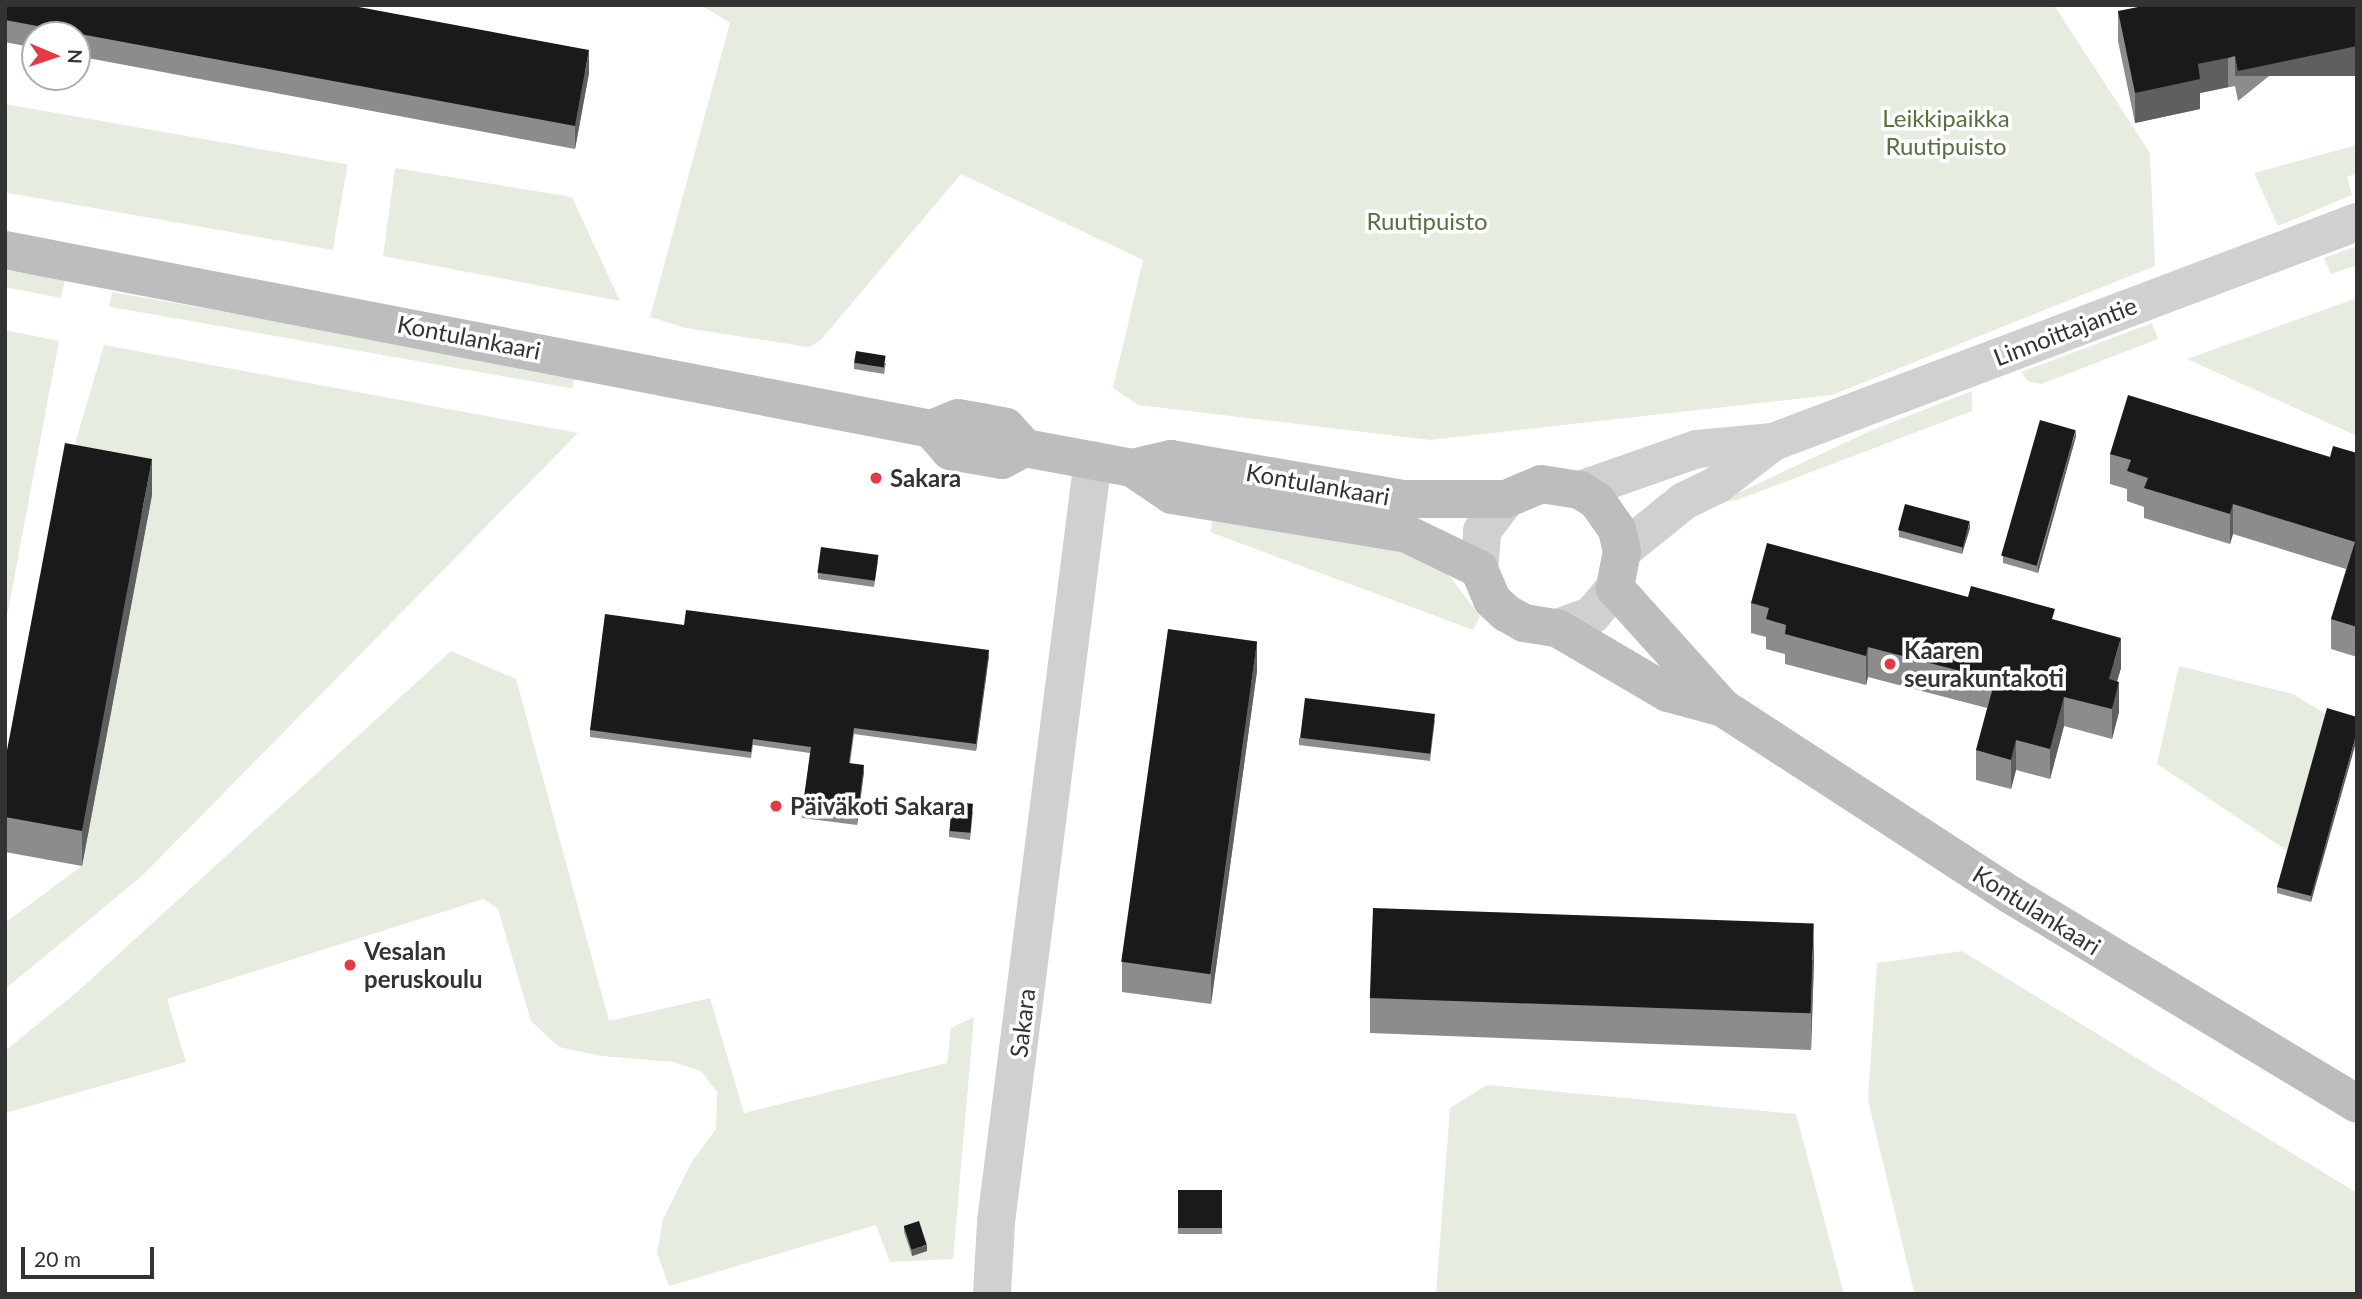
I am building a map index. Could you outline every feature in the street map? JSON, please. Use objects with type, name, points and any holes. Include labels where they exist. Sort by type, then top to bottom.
[{"type":"main road","name":"Kontulankaari","points":[[5,250],[931,429],[958,418],[1006,427],[1025,448],[1132,468],[1172,495],[1407,534],[1479,569],[1492,600],[1506,613],[1524,623],[1557,628],[1668,693],[1723,708],[2011,895],[2357,1104]]},
{"type":"main road","name":"Kontulankaari","points":[[1132,468],[1171,459],[1402,499],[1506,499],[1541,484],[1580,490],[1609,514],[1618,569],[1723,708]]},
{"type":"street","name":"Linnoittajantie","points":[[1580,490],[1697,449],[1773,442],[2357,222]]},
{"type":"street","name":"Linnoittajantie","points":[[1618,569],[1684,501],[1717,485],[1773,442]]},
{"type":"street","name":"Sakara","points":[[992,1294],[996,1222],[1093,460]]},
{"type":"street","name":"Kontulankaari","points":[[1479,569],[1482,531],[1506,499]]},
{"type":"street","name":"Kontulankaari","points":[[1557,628],[1592,615],[1618,569]]},
{"type":"green space","name":"Ruutipuisto","points":[[701,5],[2054,5],[2150,153],[2155,266],[1832,395],[1430,440],[1138,405],[1113,388],[1143,260],[961,174],[819,342],[808,347],[686,328],[650,317],[730,23]]},
{"type":"green space","points":[[5,104],[348,164],[333,250],[5,192]]},
{"type":"green space","points":[[2357,145],[2357,173],[2347,177],[2352,195],[2278,226],[2254,173]]},
{"type":"green space","points":[[395,168],[572,197],[620,301],[383,256]]},
{"type":"green space","points":[[2357,246],[2357,265],[2331,274],[2324,258]]},
{"type":"green space","points":[[5,270],[65,280],[61,298],[5,287]]},
{"type":"green space","points":[[112,292],[575,374],[572,388],[109,307]]},
{"type":"green space","points":[[2357,298],[2357,436],[2187,359]]},
{"type":"green space","points":[[2152,323],[2158,339],[2041,384],[2029,382],[2021,372]]},
{"type":"green space","points":[[5,330],[59,341],[5,626]]},
{"type":"green space","points":[[104,345],[578,433],[142,876],[5,989],[5,923],[82,866],[152,495],[65,478]]},
{"type":"green space","points":[[1972,391],[1972,411],[1737,500],[1719,502],[1870,431]]},
{"type":"green space","points":[[1213,519],[1391,541],[1444,568],[1480,617],[1473,630],[1210,532]]},
{"type":"green space","points":[[451,651],[516,679],[609,1021],[710,998],[744,1113],[947,1063],[951,1028],[974,1017],[953,1259],[890,1262],[876,1225],[669,1286],[657,1253],[663,1219],[691,1163],[716,1129],[717,1092],[701,1071],[673,1062],[601,1056],[559,1047],[531,1021],[498,909],[483,899],[167,999],[186,1062],[5,1113],[5,1051],[77,992]]},
{"type":"green space","points":[[2179,666],[2293,694],[2327,715],[2289,852],[2157,764]]},
{"type":"green space","points":[[1962,951],[2357,1193],[2357,1294],[1914,1292],[1868,1100],[1877,963]]},
{"type":"green space","points":[[1487,1085],[1796,1114],[1844,1294],[1436,1294],[1450,1108]]},
{"type":"building","points":[[5,5],[348,5],[589,50],[575,126],[91,36],[91,21],[21,23],[5,20]]},
{"type":"building","points":[[2148,5],[2357,5],[2357,46],[2238,71],[2235,56],[2198,64],[2200,79],[2135,93],[2118,11]]},
{"type":"building","points":[[856,351],[886,356],[884,368],[854,363]]},
{"type":"building","points":[[2128,395],[2330,457],[2333,446],[2357,453],[2357,627],[2331,619],[2355,542],[2233,504],[2230,514],[2144,488],[2148,478],[2127,471],[2131,460],[2110,454]]},
{"type":"building","points":[[2040,420],[2076,430],[2037,566],[2001,556]]},
{"type":"building","points":[[65,443],[152,459],[82,831],[5,817],[5,761]]},
{"type":"building","points":[[1905,504],[1970,521],[1963,547],[1898,530]]},
{"type":"building","points":[[1767,543],[1968,597],[1971,586],[2055,609],[2052,619],[2121,638],[2109,679],[2119,682],[2112,709],[2064,697],[2050,749],[2016,740],[2011,760],[1976,750],[1995,680],[1868,647],[1866,656],[1785,634],[1786,625],[1766,619],[1769,608],[1751,603]]},
{"type":"building","points":[[821,547],[878,555],[875,581],[817,573]]},
{"type":"building","points":[[686,610],[989,650],[976,744],[854,728],[849,763],[864,765],[857,818],[802,811],[811,747],[753,739],[751,752],[590,730],[605,614],[684,625]]},
{"type":"building","points":[[1168,629],[1257,642],[1210,974],[1121,962]]},
{"type":"building","points":[[1305,698],[1435,714],[1430,754],[1300,738]]},
{"type":"building","points":[[2327,708],[2357,717],[2357,732],[2311,896],[2277,887]]},
{"type":"building","points":[[952,802],[973,804],[970,833],[949,831]]},
{"type":"building","points":[[1373,908],[1814,923],[1811,1013],[1370,998]]},
{"type":"building","points":[[1178,1190],[1222,1190],[1222,1228],[1178,1228]]},
{"type":"building","points":[[919,1221],[927,1245],[912,1250],[904,1226]]},
{"type":"place","name":"Sakara","points":[[876,478]]},
{"type":"place","name":"Kaaren seurakuntakoti","points":[[1890,664]]},
{"type":"place","name":"Päiväkoti Sakara","points":[[776,806]]},
{"type":"place","name":"Vesalan peruskoulu","points":[[350,965]]},
{"type":"park label","name":"Leikkipaikka Ruutipuisto","points":[[1946,132]]}]
